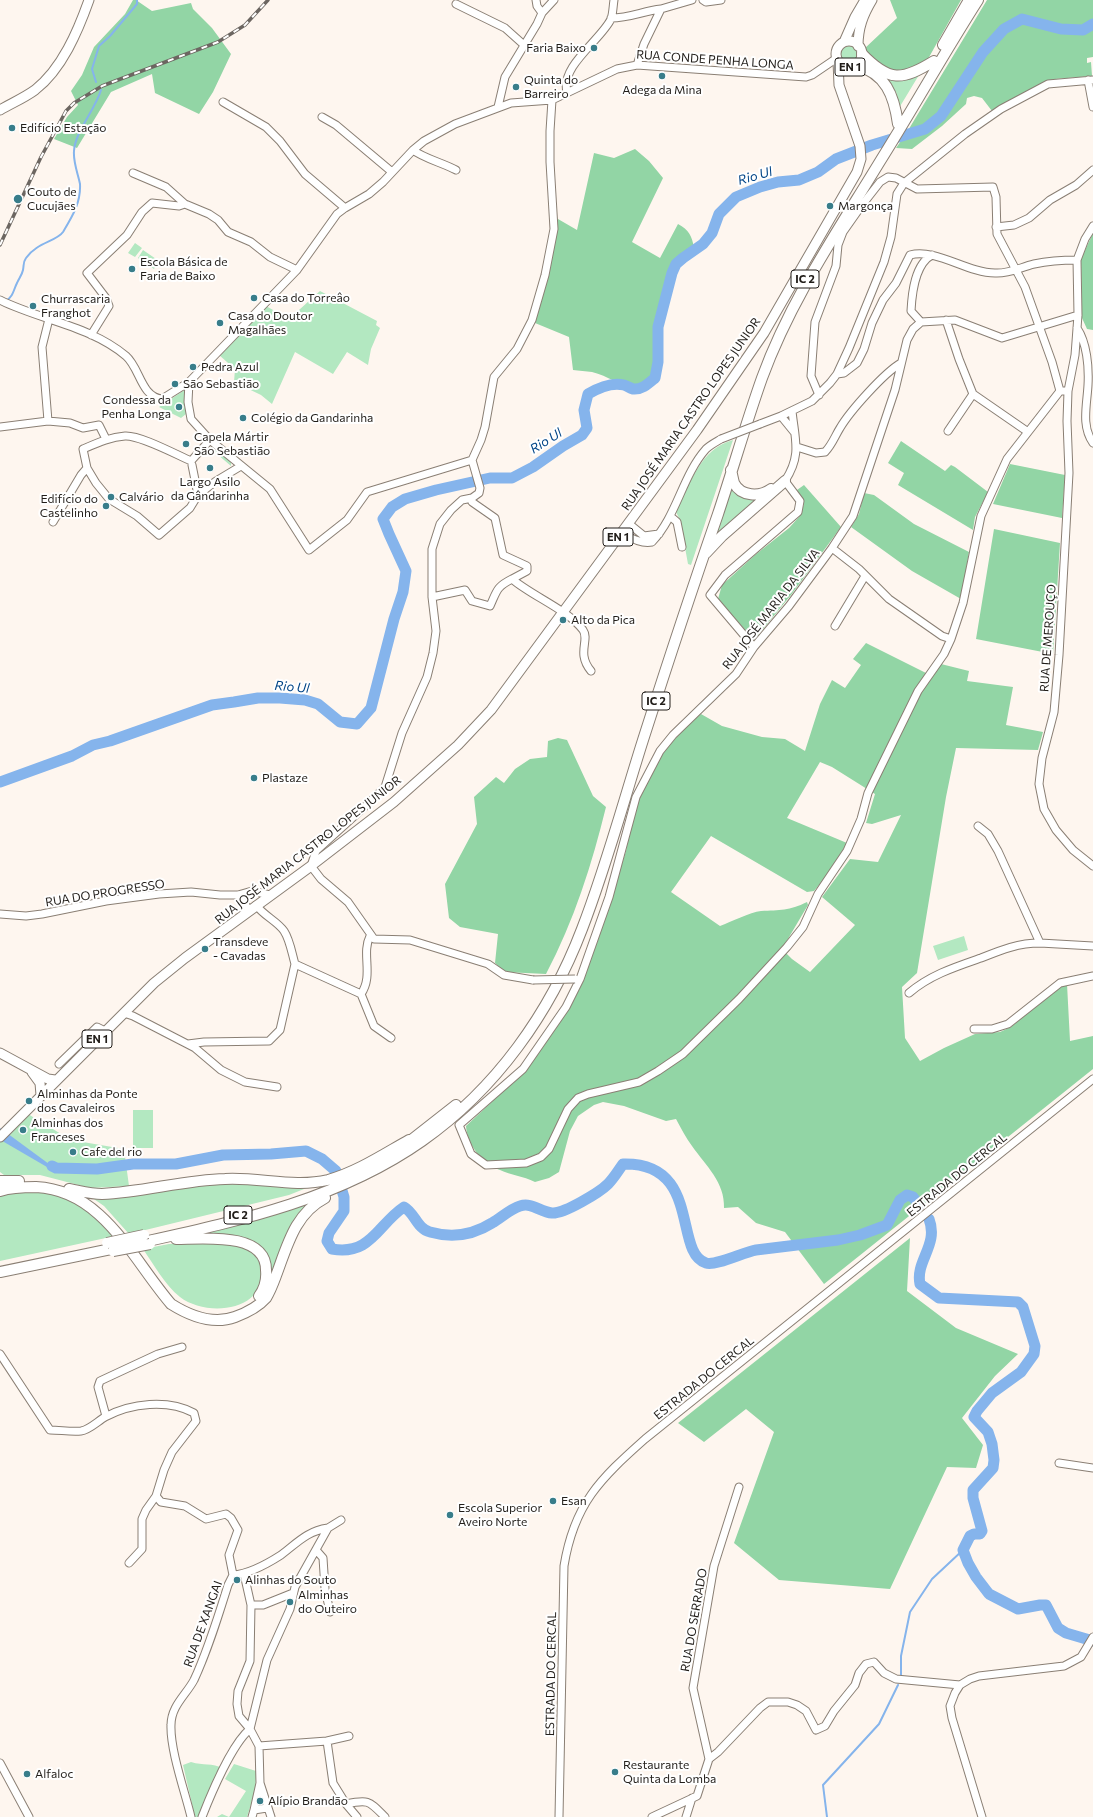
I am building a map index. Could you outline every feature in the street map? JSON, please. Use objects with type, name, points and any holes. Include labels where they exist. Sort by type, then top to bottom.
[{"type":"highway","name":"IC 2","points":[[900,125],[934,61],[970,0]]},
{"type":"highway","name":"IC 2","points":[[350,1179],[418,1135],[467,1095],[500,1061],[521,1036],[536,1013],[576,930],[592,886],[638,738],[747,409],[781,323],[798,291],[978,0]]},
{"type":"highway","points":[[860,50],[878,70],[891,76],[898,77],[914,73],[934,61]]},
{"type":"highway","points":[[853,66],[874,73],[889,88],[894,100],[900,125]]},
{"type":"highway","name":"IC 2","points":[[147,1240],[239,1215],[330,1187],[391,1160],[430,1135],[450,1119],[484,1086],[524,1039],[540,1015],[554,988],[581,932],[594,897],[635,764],[763,376],[784,325],[807,282],[880,158]]},
{"type":"highway","points":[[731,470],[735,483],[740,490],[751,495],[759,495],[785,481]]},
{"type":"highway","points":[[703,558],[722,536],[785,481]]},
{"type":"highway","points":[[0,1182],[43,1183],[101,1194],[150,1189],[199,1180],[260,1179],[290,1184],[312,1183],[330,1187]]},
{"type":"highway","points":[[0,1191],[26,1187],[41,1187],[56,1190],[80,1200],[94,1209],[108,1222],[171,1304],[186,1313],[203,1318],[226,1320],[244,1313],[266,1298],[296,1224],[304,1213],[330,1187]]},
{"type":"highway","points":[[0,1272],[69,1258],[111,1248],[147,1240],[212,1238],[232,1239],[248,1244],[260,1253],[266,1266],[267,1280],[262,1292],[254,1302],[243,1309],[226,1315],[205,1313],[189,1308],[175,1300],[165,1288],[112,1218],[98,1205],[69,1189]]},
{"type":"highway","points":[[0,1267],[111,1248]]},
{"type":"main road","points":[[0,110],[24,97],[45,81],[72,39],[89,0]]},
{"type":"main road","name":"EN 1","points":[[853,66],[843,66],[837,60],[837,49],[844,42],[855,17],[865,0]]},
{"type":"main road","name":"EN 1","points":[[839,79],[859,62],[860,50],[858,33],[861,20],[872,0]]},
{"type":"main road","name":"EN 1","points":[[844,42],[852,42],[860,50]]},
{"type":"main road","name":"RUA JOSÉ MARIA CASTRO LOPES JUNIOR","points":[[124,1013],[154,983],[185,958],[311,866],[394,802],[475,728],[491,710],[697,430],[764,333],[857,172],[861,156],[858,137],[839,79],[837,60]]},
{"type":"main road","name":"EN 1","points":[[0,1137],[124,1013]]},
{"type":"main road","points":[[0,1053],[48,1079],[56,1080]]},
{"type":"main road","points":[[31,1070],[40,1083],[41,1095]]},
{"type":"street","points":[[536,0],[537,6],[542,13]]},
{"type":"street","points":[[498,107],[505,77],[542,13],[554,0]]},
{"type":"street","points":[[567,92],[566,86],[576,61],[593,44],[611,18],[614,0]]},
{"type":"street","points":[[611,18],[626,18],[649,10],[661,9],[692,0]]},
{"type":"street","points":[[703,0],[706,2],[720,0]]},
{"type":"street","points":[[456,4],[505,28],[524,45]]},
{"type":"street","points":[[637,64],[644,44],[661,9]]},
{"type":"street","name":"RUA CONDE PENHA LONGA","points":[[552,100],[617,69],[637,64],[806,77],[837,60]]},
{"type":"street","points":[[621,533],[646,544],[652,542],[659,534],[670,516],[696,462],[707,448],[721,439],[792,411],[818,396],[837,374],[884,262],[891,237],[897,194],[904,183],[965,134],[1002,109],[1048,84],[1090,80],[1093,107]]},
{"type":"street","points":[[0,300],[91,335],[133,363],[148,392],[157,399],[162,399],[189,382],[296,270],[331,221],[345,208],[369,194],[412,150],[455,124],[498,107],[518,101],[552,100],[550,156],[554,229],[546,268],[532,320],[517,349],[494,377],[485,427],[472,460],[480,488],[479,493],[472,498],[462,500],[451,510],[440,524],[432,549],[432,597],[436,631],[433,653],[427,676],[402,733],[385,787],[316,851],[311,866],[321,879],[348,902],[370,936],[374,939],[410,940],[488,964],[504,975],[533,980],[577,979]]},
{"type":"street","points":[[223,102],[266,127],[280,141],[305,174],[345,208]]},
{"type":"street","points":[[322,117],[336,125],[392,172]]},
{"type":"street","points":[[412,150],[420,156],[427,157],[456,170]]},
{"type":"street","points":[[996,228],[1014,225],[1029,218],[1050,200],[1076,185],[1093,170]]},
{"type":"street","points":[[133,173],[166,187],[185,204],[209,214],[218,220],[228,232],[250,242],[270,257],[296,270]]},
{"type":"street","points":[[818,396],[811,376],[815,322],[836,266],[838,245],[843,232],[880,182],[888,177],[896,178],[917,189],[993,187],[996,197],[997,234],[1025,287],[1064,391]]},
{"type":"street","points":[[91,335],[109,306],[106,298],[87,273],[127,236],[142,212],[152,202],[179,206],[185,204]]},
{"type":"street","points":[[832,548],[889,599],[942,636],[951,639],[963,603],[980,516],[1007,459],[1028,432],[1064,391],[1075,355],[1078,315],[1077,260],[1084,239],[1093,226]]},
{"type":"street","points":[[837,374],[844,373],[857,363],[864,349],[872,323],[884,300],[896,283],[910,255],[917,253],[925,255],[934,254],[957,264],[995,274],[1051,260],[1077,260]]},
{"type":"street","points":[[934,254],[924,259],[917,276],[912,296],[911,310],[921,322],[955,320],[1002,338],[1078,315]]},
{"type":"street","points":[[48,421],[42,347],[49,319]]},
{"type":"street","points":[[946,320],[973,394],[1028,432]]},
{"type":"street","name":"RUA JOSÉ MARIA DA SILVA","points":[[921,322],[913,329],[907,340],[886,417],[853,516],[832,548],[789,606],[754,646],[736,674],[673,735],[660,751],[636,797],[610,897],[566,1007],[523,1069],[459,1125],[471,1154],[486,1165],[526,1163],[541,1157],[549,1149],[568,1109],[578,1098],[588,1094],[639,1082],[683,1054],[710,1028],[787,947],[803,927],[818,894],[847,851],[862,819],[868,793],[918,691],[944,654],[951,639]]},
{"type":"street","points":[[1077,328],[1082,335],[1085,349],[1088,386],[1086,421],[1088,435],[1093,443]]},
{"type":"street","points":[[797,447],[816,453],[825,452],[854,409],[893,368],[901,363]]},
{"type":"street","points":[[189,382],[188,402],[191,418],[210,440],[270,489],[309,550],[347,520],[367,492],[472,460]]},
{"type":"street","name":"RUA DE MEROUÇO","points":[[1064,391],[1069,473],[1059,655],[1054,712],[1042,758],[1039,784],[1044,809],[1056,830],[1073,850],[1093,866]]},
{"type":"street","points":[[948,431],[973,394]]},
{"type":"street","points":[[754,646],[710,595],[725,575],[798,512],[800,501],[785,481],[793,466],[797,447],[792,411]]},
{"type":"street","points":[[781,416],[794,432]]},
{"type":"street","points":[[0,427],[48,421],[70,423],[82,428],[99,425],[106,439]]},
{"type":"street","points":[[192,463],[137,438],[125,436],[106,439],[83,449],[87,468],[96,483],[110,499],[137,516],[159,535],[190,508],[198,495],[216,481],[241,466]]},
{"type":"street","points":[[198,495],[192,463],[210,440]]},
{"type":"street","points":[[53,522],[87,468]]},
{"type":"street","points":[[432,597],[465,590],[472,601],[490,606],[496,590],[505,582],[528,571],[527,566],[503,555],[495,518],[472,502],[472,498]]},
{"type":"street","points":[[670,516],[677,522],[682,547]]},
{"type":"street","points":[[628,523],[644,536],[659,534]]},
{"type":"street","points":[[835,626],[865,576]]},
{"type":"street","points":[[512,579],[563,613],[583,631],[583,657],[586,665],[591,671]]},
{"type":"street","points":[[978,826],[988,834],[998,851],[1040,943]]},
{"type":"street","name":"RUA DO PROGRESSO","points":[[0,914],[26,916],[42,914],[106,901],[159,894],[191,892],[238,895],[252,891],[270,895]]},
{"type":"street","points":[[188,1044],[204,1042],[269,1041],[280,1030],[295,964],[284,932],[278,924],[253,908],[238,895]]},
{"type":"street","points":[[361,994],[366,982],[368,970],[368,941],[370,936]]},
{"type":"street","points":[[909,993],[920,983],[945,971],[1003,948],[1025,943],[1093,946]]},
{"type":"street","points":[[295,964],[361,994],[374,1026],[391,1038]]},
{"type":"street","points":[[974,1029],[992,1029],[1008,1024],[1060,983],[1093,976]]},
{"type":"street","points":[[124,1013],[133,1016],[188,1044],[221,1070],[245,1082],[277,1088]]},
{"type":"street","points":[[59,1064],[97,1027],[105,1032]]},
{"type":"street","name":"ESTRADA DO CERCAL","points":[[559,1817],[564,1566],[567,1549],[578,1516],[601,1480],[645,1439],[1093,1079]]},
{"type":"street","points":[[106,1416],[98,1387],[100,1381],[158,1354],[182,1347]]},
{"type":"street","points":[[0,1354],[50,1430],[83,1431],[106,1416],[142,1405],[162,1404],[184,1408],[194,1413],[196,1420],[172,1452],[164,1470],[156,1496],[146,1510],[142,1519],[142,1549],[129,1563]]},
{"type":"street","points":[[1059,1463],[1093,1468]]},
{"type":"street","name":"RUA DO SERRADO","points":[[708,1759],[693,1688],[714,1566],[739,1488]]},
{"type":"street","points":[[156,1496],[162,1502],[185,1506],[206,1519],[226,1514],[231,1518],[238,1530],[229,1555],[233,1575],[244,1574],[280,1556],[302,1538],[317,1530],[328,1528],[341,1520]]},
{"type":"street","points":[[202,1817],[215,1786],[235,1749],[244,1734],[250,1729],[267,1660],[290,1609],[293,1593],[303,1571],[328,1528]]},
{"type":"street","points":[[316,1550],[323,1558],[325,1589],[330,1612]]},
{"type":"street","points":[[244,1574],[251,1605],[250,1661],[238,1692],[237,1704],[239,1716],[250,1729],[259,1746],[260,1783],[271,1817]]},
{"type":"street","name":"RUA DE XANGAI","points":[[191,1817],[174,1749],[171,1725],[174,1709],[193,1681],[206,1650],[228,1585],[233,1575]]},
{"type":"street","points":[[251,1605],[263,1605],[293,1593]]},
{"type":"street","points":[[652,1817],[697,1796],[708,1759],[718,1752],[760,1708],[768,1702],[783,1701],[797,1704],[806,1711],[816,1730],[825,1726],[834,1711],[855,1685],[859,1673],[866,1664],[870,1662],[874,1662],[884,1673],[896,1679],[960,1685],[979,1676],[1064,1666],[1080,1657],[1090,1645],[1093,1638]]},
{"type":"street","points":[[960,1685],[950,1706],[952,1718],[982,1817]]},
{"type":"street","points":[[259,1746],[327,1741],[349,1736]]},
{"type":"street","points":[[327,1741],[333,1783],[346,1804],[357,1817]]},
{"type":"street","points":[[0,1764],[29,1817]]},
{"type":"street","points":[[253,1814],[260,1783]]},
{"type":"street","points":[[686,1817],[692,1798]]},
{"type":"street","points":[[346,1804],[364,1801],[371,1802],[385,1817]]},
{"type":"street","points":[[253,1814],[267,1808]]},
{"type":"green space","points":[[133,0],[136,0],[152,11],[191,3],[193,9],[212,28],[231,54],[213,92],[199,114],[155,93],[152,74],[111,92],[77,148],[54,139],[67,117],[78,105],[71,91],[82,75],[94,47],[125,14]]},
{"type":"green space","points":[[890,0],[961,0],[928,59],[922,65],[892,73],[870,59],[864,49],[897,18]]},
{"type":"green space","points":[[987,0],[1093,0],[1093,20],[1078,27],[1059,26],[1022,16],[1003,27],[988,43],[935,118],[923,128],[907,132]]},
{"type":"green space","points":[[1021,22],[1059,31],[1083,31],[1093,26],[1093,57],[1087,58],[1087,63],[1091,62],[1092,76],[1055,79],[1040,84],[992,111],[982,98],[974,96],[967,98],[966,104],[942,126],[912,149],[896,148],[903,138],[926,130],[940,118],[990,46],[1010,28]]},
{"type":"green space","points":[[849,46],[855,49],[858,55],[855,61],[849,64],[843,61],[840,55],[843,49]]},
{"type":"green space","points":[[919,75],[899,108],[896,92],[885,78]]},
{"type":"green space","points":[[635,149],[649,161],[663,178],[632,242],[660,258],[678,224],[689,234],[694,248],[674,262],[667,280],[655,330],[654,377],[638,386],[630,386],[592,372],[573,370],[569,337],[535,323],[558,219],[577,230],[594,153],[614,158]]},
{"type":"green space","points":[[1093,233],[1093,330],[1087,329],[1082,318],[1081,259]]},
{"type":"green space","points":[[135,243],[142,248],[135,257],[128,253]]},
{"type":"green space","points":[[143,250],[159,261],[154,269],[138,258]]},
{"type":"green space","points":[[320,291],[377,321],[376,325],[380,328],[371,349],[368,365],[347,352],[333,374],[295,352],[272,404],[261,395],[234,382],[235,369],[219,355],[266,306],[289,319]]},
{"type":"green space","points":[[186,389],[184,403],[186,414],[181,418],[159,407]]},
{"type":"green space","points":[[733,440],[691,565],[688,564],[680,520],[676,512],[691,479],[704,459],[712,451]]},
{"type":"green space","points":[[901,441],[945,471],[951,465],[955,467],[988,492],[975,517],[973,530],[898,485],[904,473],[888,463]]},
{"type":"green space","points":[[213,446],[231,461],[231,466],[210,448]]},
{"type":"green space","points":[[1010,464],[1065,475],[1062,518],[993,504]]},
{"type":"green space","points":[[731,484],[762,498],[712,540]]},
{"type":"green space","points":[[804,485],[841,527],[791,595],[754,640],[718,599],[722,585],[755,555],[789,528],[799,517],[804,504],[797,490]]},
{"type":"green space","points":[[864,493],[874,495],[914,524],[969,552],[961,599],[912,571],[851,527],[859,514]]},
{"type":"green space","points":[[994,529],[1060,543],[1053,654],[976,639]]},
{"type":"green space","points":[[866,643],[926,673],[941,664],[969,671],[967,681],[1013,687],[1006,725],[1043,732],[1038,750],[956,748],[946,797],[917,973],[902,987],[905,1038],[920,1061],[975,1034],[1000,1032],[1011,1027],[1058,987],[1067,984],[1070,1041],[1093,1036],[1093,1069],[824,1284],[785,1232],[756,1223],[738,1207],[724,1208],[718,1182],[690,1143],[676,1119],[666,1121],[624,1106],[603,1102],[594,1105],[578,1116],[570,1131],[559,1172],[549,1178],[535,1182],[504,1172],[487,1163],[472,1146],[466,1126],[525,1071],[578,990],[597,943],[607,912],[626,851],[634,812],[641,792],[661,756],[672,742],[701,714],[722,726],[762,737],[785,739],[805,751],[820,704],[832,680],[845,688],[861,665],[853,659]],"holes":[[[820,762],[832,767],[875,794],[866,823],[872,824],[901,815],[878,862],[850,859],[822,897],[855,925],[810,972],[792,959],[782,949],[808,905],[807,902],[790,909],[761,911],[746,915],[720,926],[671,892],[711,836],[807,892],[814,891],[828,874],[847,843],[787,818]]]},
{"type":"green space","points":[[558,738],[567,740],[593,796],[606,807],[595,850],[574,913],[546,974],[505,972],[495,963],[498,934],[460,927],[449,918],[445,884],[477,824],[474,797],[496,777],[504,783],[515,769],[530,759],[547,757],[548,741]]},
{"type":"green space","points":[[964,936],[968,950],[938,960],[933,946]]},
{"type":"green space","points":[[133,1110],[153,1110],[153,1148],[133,1148]]},
{"type":"green space","points":[[28,1114],[71,1140],[124,1149],[129,1186],[90,1188],[40,1175],[4,1175],[0,1172],[0,1142]]},
{"type":"green space","points":[[234,1181],[314,1185],[289,1195],[129,1234],[104,1206],[91,1197]]},
{"type":"green space","points":[[22,1190],[59,1194],[90,1211],[115,1236],[0,1261],[0,1197],[5,1192]]},
{"type":"green space","points":[[311,1203],[271,1277],[260,1247],[189,1235],[262,1218]]},
{"type":"green space","points":[[910,1238],[907,1291],[956,1328],[1018,1354],[995,1376],[962,1418],[983,1445],[976,1468],[947,1467],[890,1589],[779,1580],[734,1543],[774,1432],[746,1409],[704,1442],[678,1423]]},
{"type":"green space","points":[[221,1241],[243,1247],[252,1251],[256,1255],[261,1267],[261,1282],[256,1293],[246,1301],[234,1306],[220,1308],[192,1304],[180,1297],[165,1281],[143,1249],[169,1244]]},
{"type":"green space","points":[[191,1762],[211,1765],[224,1769],[200,1817],[195,1817],[183,1765]]},
{"type":"green space","points":[[234,1764],[256,1771],[255,1788],[247,1817],[229,1817],[246,1791],[225,1779]]},
{"type":"green space","points":[[222,1814],[229,1817],[217,1817]]},
{"type":"water","points":[[0,1128],[49,1164],[47,1167],[0,1139]]},
{"type":"waterway","points":[[96,82],[92,69],[99,46],[110,36],[137,4],[137,0]]},
{"type":"waterway","name":"Rio Ul","points":[[0,782],[72,756],[93,745],[110,741],[212,705],[258,698],[305,700],[318,704],[340,722],[357,724],[371,708],[394,619],[403,592],[406,571],[383,519],[392,507],[405,499],[436,490],[490,478],[512,478],[533,467],[582,435],[587,428],[584,410],[588,394],[615,384],[636,389],[645,386],[655,378],[658,362],[658,327],[672,273],[676,264],[703,244],[712,233],[719,214],[736,197],[760,187],[778,182],[799,180],[818,172],[836,159],[872,145],[925,129],[941,116],[983,52],[1004,29],[1022,19],[1061,29],[1083,30],[1093,24]]},
{"type":"waterway","points":[[6,301],[13,293],[22,273],[26,258],[35,249],[60,235],[73,215],[80,191],[80,184],[74,159],[75,144],[101,90]]},
{"type":"waterway","points":[[52,1166],[56,1168],[97,1169],[133,1164],[176,1164],[223,1155],[271,1154],[306,1151],[322,1159],[336,1171],[344,1197],[344,1211],[329,1233],[327,1241],[332,1249],[345,1250],[356,1248],[365,1243],[404,1207],[411,1213],[422,1228],[430,1232],[446,1235],[470,1233],[485,1227],[513,1209],[524,1205],[532,1206],[552,1213],[565,1210],[582,1202],[604,1188],[623,1164],[648,1167],[665,1177],[675,1192],[682,1209],[690,1243],[696,1256],[706,1263],[716,1263],[756,1250],[838,1240],[860,1235],[887,1225],[900,1200],[907,1195],[913,1197],[919,1205]]},
{"type":"waterway","points":[[929,1219],[931,1237],[919,1276],[920,1284],[939,1298],[1018,1302],[1023,1307],[1035,1346],[1034,1354],[1021,1372],[992,1393],[974,1417],[988,1432],[992,1444],[994,1460],[993,1468],[973,1490],[973,1498],[982,1531],[980,1534],[970,1536],[963,1550],[968,1563],[976,1577],[989,1594],[1018,1609],[1046,1605],[1058,1628],[1066,1633],[1093,1641]]},
{"type":"waterway","points":[[901,1677],[901,1656],[910,1612],[932,1579],[963,1550]]},
{"type":"waterway","points":[[827,1817],[823,1785],[879,1724],[898,1685]]},
{"type":"railway","points":[[0,245],[41,157],[66,111],[74,103],[102,86],[218,42],[245,25],[268,0]]},
{"type":"place","name":"Faria Baixo","points":[[594,48]]},
{"type":"place","name":"Adega da Mina","points":[[662,76]]},
{"type":"place","name":"Quinta do Barreiro","points":[[516,87]]},
{"type":"place","name":"Edifício Estação","points":[[12,128]]},
{"type":"place","name":"Couto de Cucujães","points":[[18,199]]},
{"type":"place","name":"Margonça","points":[[830,206]]},
{"type":"place","name":"Escola Básica de Faria de Baixo","points":[[132,269]]},
{"type":"place","name":"Casa do Torreâo","points":[[254,298]]},
{"type":"place","name":"Churrascaria Franghot","points":[[33,306]]},
{"type":"place","name":"Casa do Doutor Magalhães","points":[[220,323]]},
{"type":"place","name":"Pedra Azul","points":[[193,367]]},
{"type":"place","name":"São Sebastião","points":[[175,384]]},
{"type":"place","name":"Condessa da Penha Longa","points":[[179,407]]},
{"type":"place","name":"Colégio da Gandarinha","points":[[243,418]]},
{"type":"place","name":"Capela Mártir São Sebastião","points":[[186,444]]},
{"type":"place","name":"Largo Asilo da Gândarinha","points":[[210,468]]},
{"type":"place","name":"Calvário","points":[[111,497]]},
{"type":"place","name":"Edifício do Castelinho","points":[[106,506]]},
{"type":"place","name":"Alto da Pica","points":[[563,620]]},
{"type":"place","name":"Plastaze","points":[[254,778]]},
{"type":"place","name":"Transdeve - Cavadas","points":[[205,949]]},
{"type":"place","name":"Alminhas da Ponte dos Cavaleiros","points":[[29,1101]]},
{"type":"place","name":"Alminhas dos Franceses","points":[[23,1130]]},
{"type":"place","name":"Cafe del rio","points":[[73,1152]]},
{"type":"place","name":"Esan","points":[[553,1501]]},
{"type":"place","name":"Escola Superior Aveiro Norte","points":[[450,1515]]},
{"type":"place","name":"Alinhas do Souto","points":[[237,1580]]},
{"type":"place","name":"Alminhas do Outeiro","points":[[290,1602]]},
{"type":"place","name":"Restaurante Quinta da Lomba","points":[[615,1772]]},
{"type":"place","name":"Alfaloc","points":[[27,1774]]},
{"type":"place","name":"Alípio Brandão","points":[[260,1801]]}]
